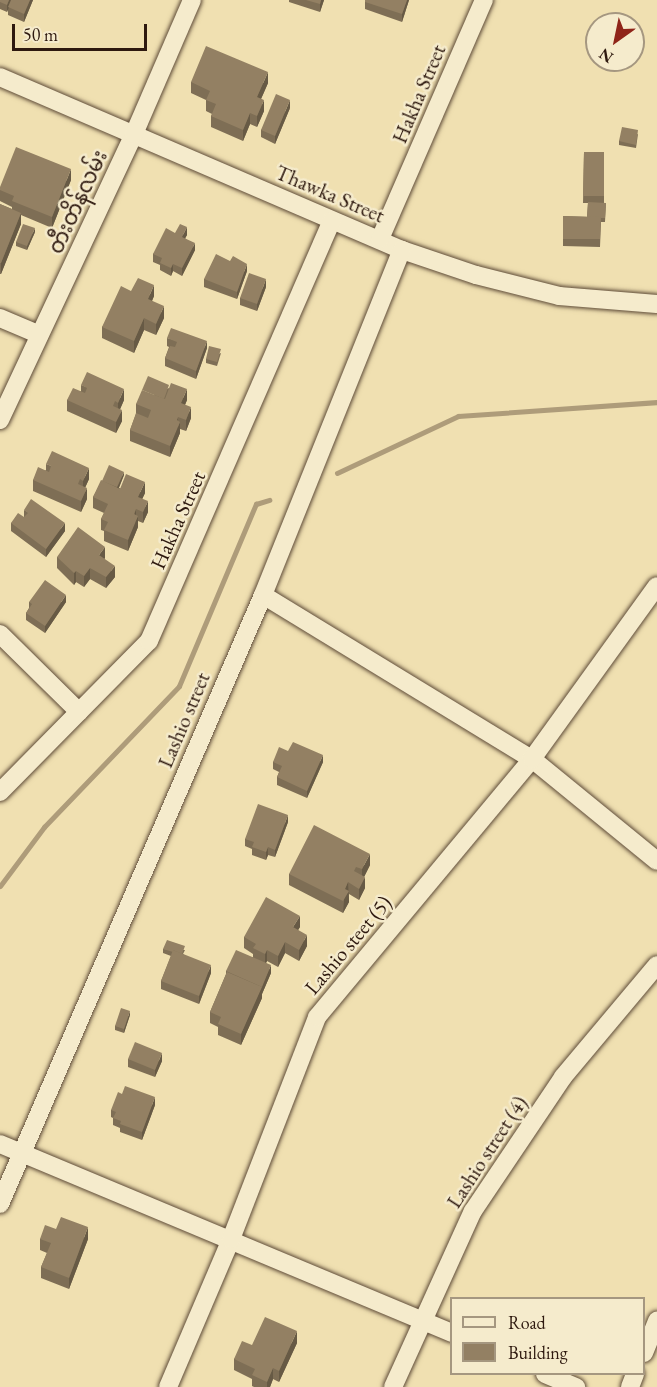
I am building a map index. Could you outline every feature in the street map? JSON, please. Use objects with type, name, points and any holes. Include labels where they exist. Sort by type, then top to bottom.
[{"type":"street","name":"တီးတိန်လမ်း","points":[[0,420],[134,134],[192,0]]},
{"type":"street","name":"Hakha Street","points":[[380,239],[484,0]]},
{"type":"street","name":"Thawka Street","points":[[0,77],[332,222],[380,239],[402,250],[476,275],[559,296],[657,304]]},
{"type":"street","name":"Hakha Street","points":[[0,792],[149,641],[332,222]]},
{"type":"street","name":"Lashio street","points":[[0,1204],[263,595],[402,250]]},
{"type":"street","points":[[0,318],[40,336]]},
{"type":"street","name":"Lashio steet (5)","points":[[168,1387],[231,1239],[317,1017],[532,759],[657,586]]},
{"type":"street","points":[[263,595],[532,759],[657,861]]},
{"type":"street","points":[[0,634],[79,712]]},
{"type":"street","name":"Lashio street (4)","points":[[393,1387],[473,1211],[563,1077],[657,965]]},
{"type":"street","points":[[0,1144],[450,1332]]},
{"type":"street","points":[[645,1350],[657,1320]]},
{"type":"street","points":[[547,1375],[576,1387]]},
{"type":"building","points":[[0,0],[9,0],[7,5]]},
{"type":"building","points":[[11,0],[30,0],[24,14],[8,7]]},
{"type":"building","points":[[306,0],[321,0],[320,4]]},
{"type":"building","points":[[365,0],[407,0],[402,14],[365,2]]},
{"type":"building","points":[[206,46],[268,72],[257,97],[264,100],[257,116],[250,113],[243,130],[211,116],[216,104],[206,100],[210,91],[191,82]]},
{"type":"building","points":[[276,94],[290,100],[275,136],[261,130]]},
{"type":"building","points":[[622,127],[638,130],[636,145],[619,141]]},
{"type":"building","points":[[16,147],[71,169],[52,217],[12,201],[14,196],[0,190]]},
{"type":"building","points":[[584,152],[604,152],[604,196],[583,196]]},
{"type":"building","points":[[588,202],[606,203],[605,218],[587,217]]},
{"type":"building","points":[[0,204],[21,213],[1,263],[0,263]]},
{"type":"building","points":[[563,216],[601,217],[600,239],[563,239]]},
{"type":"building","points":[[23,224],[35,228],[27,246],[16,242]]},
{"type":"building","points":[[180,224],[187,227],[182,237],[195,243],[182,268],[173,264],[171,268],[160,263],[162,258],[153,254],[166,228],[175,233]]},
{"type":"building","points":[[216,254],[230,261],[233,256],[247,264],[237,292],[204,279]]},
{"type":"building","points":[[249,273],[266,279],[257,304],[240,298]]},
{"type":"building","points":[[138,278],[154,285],[148,299],[164,306],[156,324],[144,318],[134,341],[102,327],[121,286],[131,291]]},
{"type":"building","points":[[171,328],[207,341],[196,371],[165,358],[170,346],[175,347],[177,342],[167,338]]},
{"type":"building","points":[[209,346],[221,349],[217,362],[206,359]]},
{"type":"building","points":[[87,372],[124,389],[118,403],[115,401],[113,406],[122,410],[116,422],[67,400],[73,388],[85,393],[87,388],[81,385]]},
{"type":"building","points":[[148,376],[169,385],[164,399],[142,390]]},
{"type":"building","points":[[171,383],[187,389],[181,403],[191,407],[186,420],[178,417],[177,420],[180,422],[170,446],[130,430],[136,413],[148,418],[151,410],[136,404],[142,390],[165,399]]},
{"type":"building","points":[[52,451],[89,468],[83,481],[80,479],[78,484],[87,488],[81,501],[33,480],[38,467],[49,472],[51,466],[46,464]]},
{"type":"building","points":[[109,465],[124,472],[117,487],[102,481]]},
{"type":"building","points":[[126,474],[145,482],[138,497],[148,501],[143,512],[136,509],[134,514],[138,516],[128,540],[104,530],[108,522],[101,519],[108,504],[93,497],[101,480],[120,489]]},
{"type":"building","points":[[31,499],[65,523],[46,549],[11,523],[18,513],[24,517],[28,513],[24,510]]},
{"type":"building","points":[[78,527],[105,547],[99,555],[115,566],[106,577],[90,568],[84,576],[76,571],[74,573],[57,557]]},
{"type":"building","points":[[45,580],[66,595],[45,626],[26,613],[32,604],[29,602]]},
{"type":"building","points":[[293,742],[323,755],[307,791],[277,777],[282,766],[273,762],[279,747],[288,751]]},
{"type":"building","points":[[258,804],[288,815],[275,850],[268,847],[266,852],[252,847],[254,842],[245,839]]},
{"type":"building","points":[[314,825],[370,854],[362,869],[356,867],[354,871],[365,877],[359,889],[348,882],[345,889],[349,891],[343,901],[289,874]]},
{"type":"building","points":[[266,897],[300,916],[293,927],[307,935],[299,950],[285,942],[278,956],[267,950],[265,954],[253,948],[256,944],[244,937]]},
{"type":"building","points":[[167,940],[185,946],[182,954],[163,949]]},
{"type":"building","points":[[173,950],[211,965],[199,996],[161,981]]},
{"type":"building","points":[[236,950],[271,965],[262,987],[226,971]]},
{"type":"building","points":[[227,972],[262,987],[241,1034],[218,1024],[221,1017],[210,1012]]},
{"type":"building","points":[[121,1008],[130,1011],[124,1029],[115,1026]]},
{"type":"building","points":[[135,1042],[162,1053],[155,1070],[128,1059]]},
{"type":"building","points":[[125,1086],[155,1097],[142,1132],[120,1124],[121,1121],[113,1118],[116,1112],[111,1110],[118,1092],[122,1094]]},
{"type":"building","points":[[61,1217],[88,1227],[69,1278],[41,1267],[51,1243],[40,1239],[45,1225],[56,1229]]},
{"type":"building","points":[[265,1317],[297,1331],[279,1371],[273,1368],[267,1382],[252,1375],[255,1369],[234,1359],[242,1341],[252,1345]]},
{"type":"waterway","points":[[337,473],[458,416],[657,402]]},
{"type":"waterway","points":[[0,886],[44,827],[179,686],[256,504],[269,500]]}]
